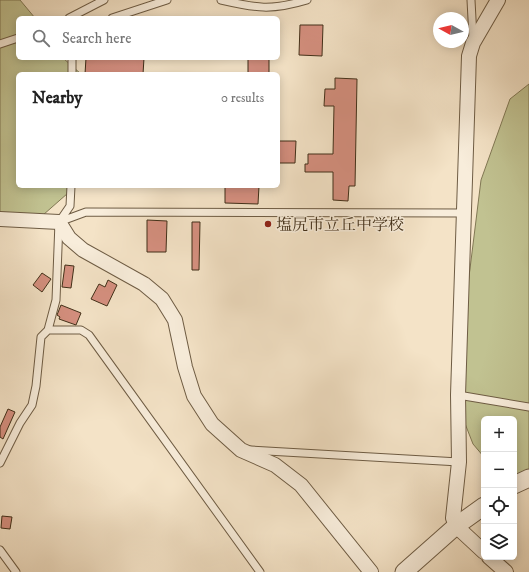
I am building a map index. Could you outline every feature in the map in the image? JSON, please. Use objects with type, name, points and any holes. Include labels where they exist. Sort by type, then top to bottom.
[{"type":"street","points":[[481,549],[456,526],[453,518],[459,462],[458,395],[469,56],[473,43],[498,0]]},
{"type":"street","points":[[0,219],[59,222],[69,238],[83,250],[144,284],[162,299],[175,320],[185,367],[194,396],[212,424],[241,450],[275,465],[301,485],[372,572]]},
{"type":"street","points":[[517,484],[529,478]]},
{"type":"street","points":[[404,572],[456,526],[481,508]]},
{"type":"street","points":[[492,560],[506,572]]},
{"type":"lane","points":[[73,16],[104,0]]},
{"type":"lane","points":[[118,16],[167,0]]},
{"type":"lane","points":[[221,0],[256,8],[278,7],[307,0]]},
{"type":"lane","points":[[471,0],[473,43]]},
{"type":"lane","points":[[0,44],[16,39]]},
{"type":"lane","points":[[72,60],[72,72]]},
{"type":"lane","points":[[0,463],[20,423],[32,405],[36,386],[41,337],[48,330],[56,300],[59,222],[70,206],[71,188]]},
{"type":"lane","points":[[59,222],[86,212],[463,213]]},
{"type":"lane","points":[[48,330],[81,330],[89,335],[260,572]]},
{"type":"lane","points":[[458,395],[529,407]]},
{"type":"lane","points":[[241,450],[459,462]]},
{"type":"lane","points":[[0,550],[16,572]]},
{"type":"green space","points":[[0,0],[20,0],[33,16],[16,16],[16,60],[65,60],[79,72],[16,72],[16,188],[74,188],[43,215],[0,218]]},
{"type":"green space","points":[[529,84],[529,478],[517,476],[517,416],[481,416],[481,453],[473,444],[464,421],[466,301],[481,180],[510,99]]},
{"type":"building","points":[[300,25],[323,25],[322,56],[299,55]]},
{"type":"building","points":[[86,60],[144,60],[143,72],[85,72]]},
{"type":"building","points":[[248,60],[269,60],[269,72],[248,72]]},
{"type":"building","points":[[335,78],[357,79],[355,186],[349,186],[348,201],[333,200],[333,172],[305,172],[305,164],[308,164],[308,154],[333,154],[334,106],[324,106],[325,89],[335,89]]},
{"type":"building","points":[[280,141],[296,141],[295,163],[280,163]]},
{"type":"building","points":[[225,188],[259,188],[258,204],[225,203]]},
{"type":"building","points":[[147,220],[167,221],[166,252],[147,252]]},
{"type":"building","points":[[192,222],[200,222],[199,270],[192,270]]},
{"type":"building","points":[[65,265],[74,266],[71,288],[62,287]]},
{"type":"building","points":[[42,273],[51,279],[42,292],[33,285]]},
{"type":"building","points":[[108,280],[117,285],[107,306],[91,299],[99,284],[105,287]]},
{"type":"building","points":[[61,305],[81,313],[76,325],[59,319],[60,317],[57,315]]},
{"type":"building","points":[[8,409],[15,412],[3,439],[0,437],[0,427]]},
{"type":"building","points":[[2,516],[12,517],[10,529],[1,528]]},
{"type":"place","name":"塩尻市立丘中学校","points":[[268,224]]}]
